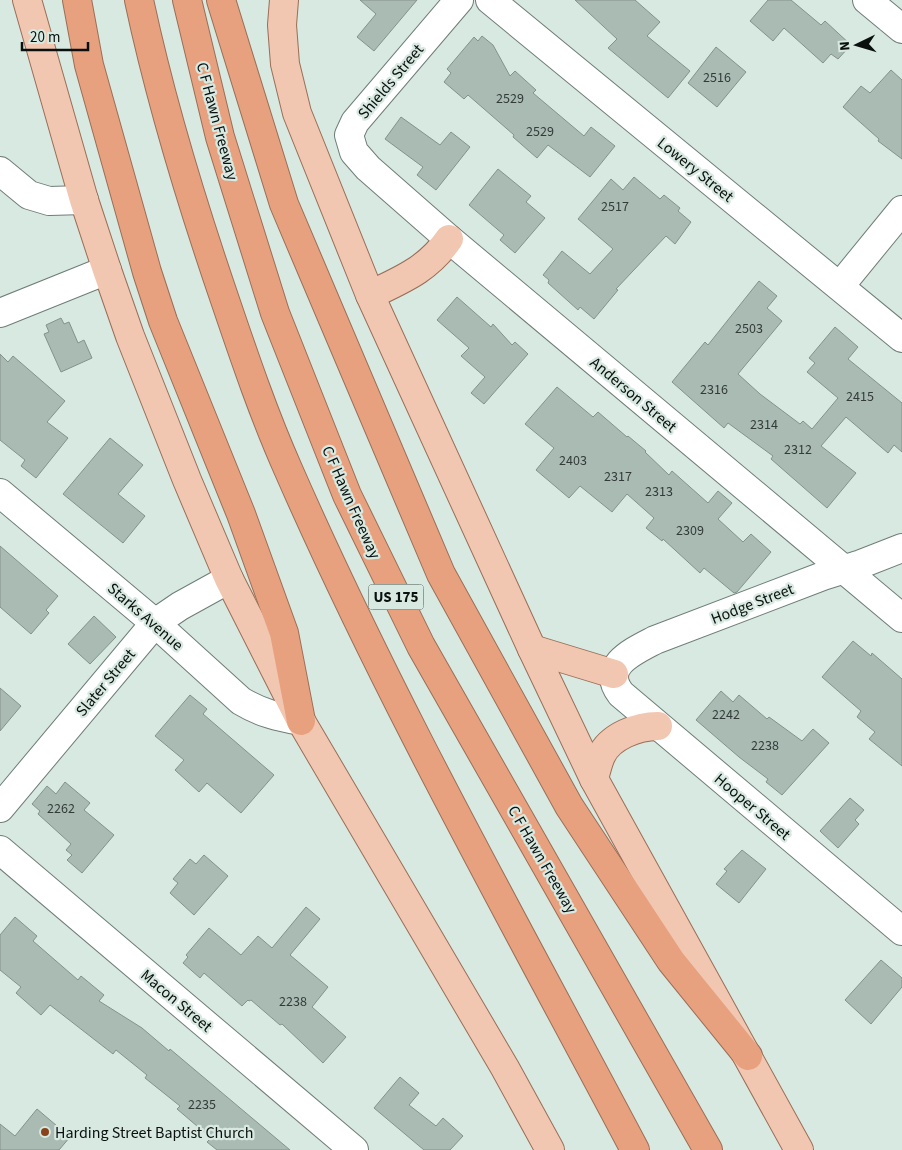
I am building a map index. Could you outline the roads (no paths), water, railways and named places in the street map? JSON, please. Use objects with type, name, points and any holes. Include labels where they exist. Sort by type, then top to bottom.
[{"type":"highway","name":"US 175","points":[[139,0],[161,95],[192,198],[250,373],[287,467],[332,566],[427,758],[635,1150]]},
{"type":"highway","name":"C F Hawn Freeway","points":[[187,0],[220,137],[275,313],[347,495],[421,646],[708,1150]]},
{"type":"highway","points":[[221,0],[284,204],[441,574],[570,806],[671,961],[748,1056]]},
{"type":"highway","points":[[78,6],[91,73],[147,272],[163,321],[241,514],[284,633],[301,721]]},
{"type":"main road","points":[[26,0],[84,200],[130,336],[187,480],[229,579],[301,721],[505,1068],[550,1150]]},
{"type":"main road","points":[[284,0],[282,24],[285,64],[297,113],[370,295],[532,649],[594,779],[799,1150]]},
{"type":"main road","points":[[370,295],[422,268],[438,254],[448,239]]},
{"type":"main road","points":[[532,649],[578,663],[620,666]]},
{"type":"main road","points":[[594,779],[601,756],[612,742],[634,730],[646,726],[658,726]]},
{"type":"street","name":"Shields Street","points":[[368,168],[354,152],[350,135],[355,122],[459,0]]},
{"type":"street","name":"Lowery Street","points":[[490,0],[902,338]]},
{"type":"street","points":[[867,0],[902,29]]},
{"type":"street","name":"Anderson Street","points":[[368,168],[448,239],[902,618]]},
{"type":"street","points":[[0,171],[29,195],[49,200],[84,200]]},
{"type":"street","points":[[840,286],[902,210]]},
{"type":"street","points":[[0,313],[107,270]]},
{"type":"street","name":"Starks Avenue","points":[[0,492],[155,622],[241,701],[257,711],[301,721]]},
{"type":"street","name":"Hodge Street","points":[[620,666],[655,640],[902,548]]},
{"type":"street","name":"Slater Street","points":[[0,808],[155,622],[229,579]]},
{"type":"street","name":"Hooper Street","points":[[620,666],[615,686],[621,694],[902,931]]},
{"type":"street","name":"Macon Street","points":[[0,850],[354,1150]]},
{"type":"place","name":"Harding Street Baptist Church","points":[[45,1132]]}]
